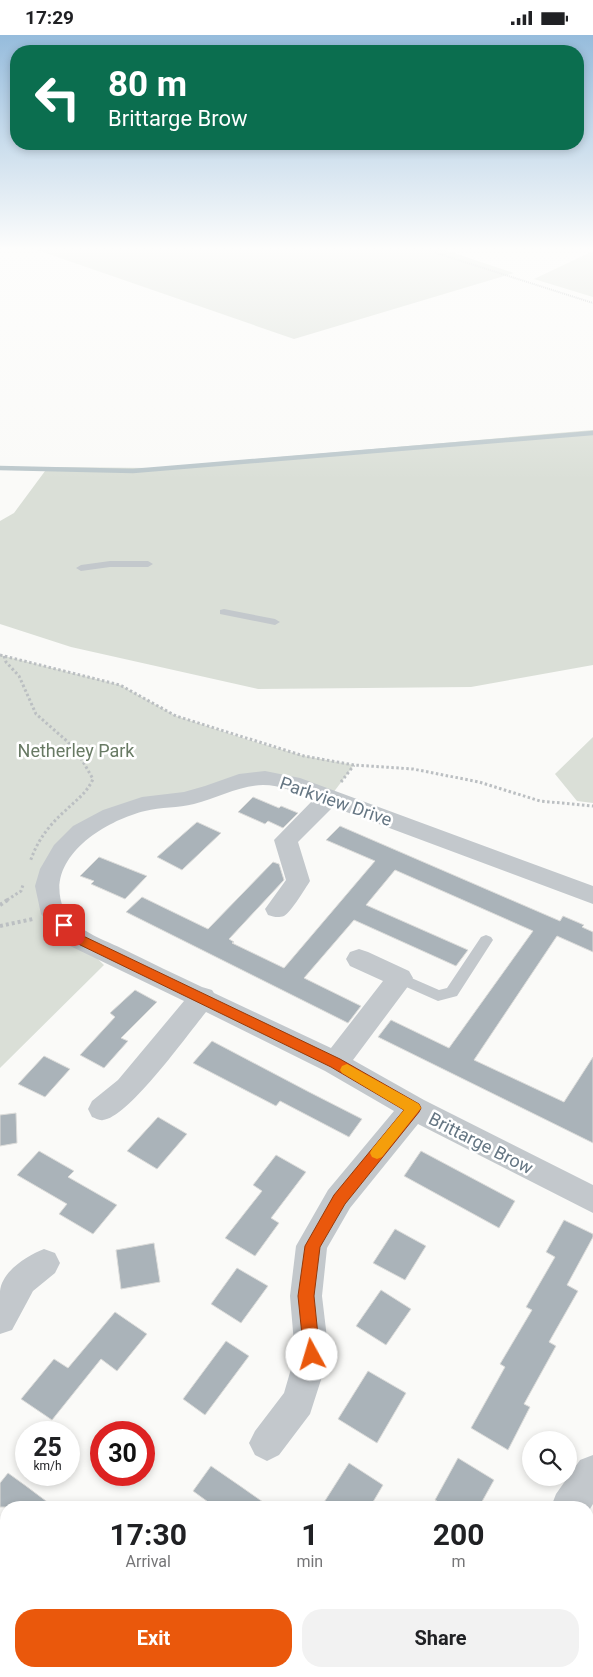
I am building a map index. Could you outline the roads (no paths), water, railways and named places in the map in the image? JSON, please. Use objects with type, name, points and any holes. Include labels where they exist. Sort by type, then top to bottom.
[{"type":"street","name":"Parkview Drive","points":[[53,914],[36,884],[52,869],[62,851],[81,831],[111,815],[142,804],[184,799],[212,792],[239,781],[265,778],[292,783],[593,895]]},
{"type":"street","points":[[277,909],[298,881],[286,840],[330,797]]},
{"type":"street","name":"Brittarge Brow","points":[[53,914],[75,937],[336,1063],[414,1108],[593,1200]]},
{"type":"street","points":[[336,1063],[400,978],[359,959]]},
{"type":"street","points":[[102,1109],[128,1088],[202,997]]},
{"type":"street","points":[[267,1443],[298,1402],[312,1355],[306,1296],[312,1246],[339,1199],[414,1108]]},
{"type":"street","points":[[0,1319],[22,1281],[44,1263]]},
{"type":"street","points":[[572,1501],[593,1473]]},
{"type":"lane","points":[[81,568],[148,564]]},
{"type":"lane","points":[[224,612],[275,622]]},
{"type":"lane","points":[[400,978],[438,996],[452,992],[486,940]]},
{"type":"waterway","points":[[0,468],[133,471],[593,433]]},
{"type":"park label","name":"Netherley Park","points":[[76,750]]}]
